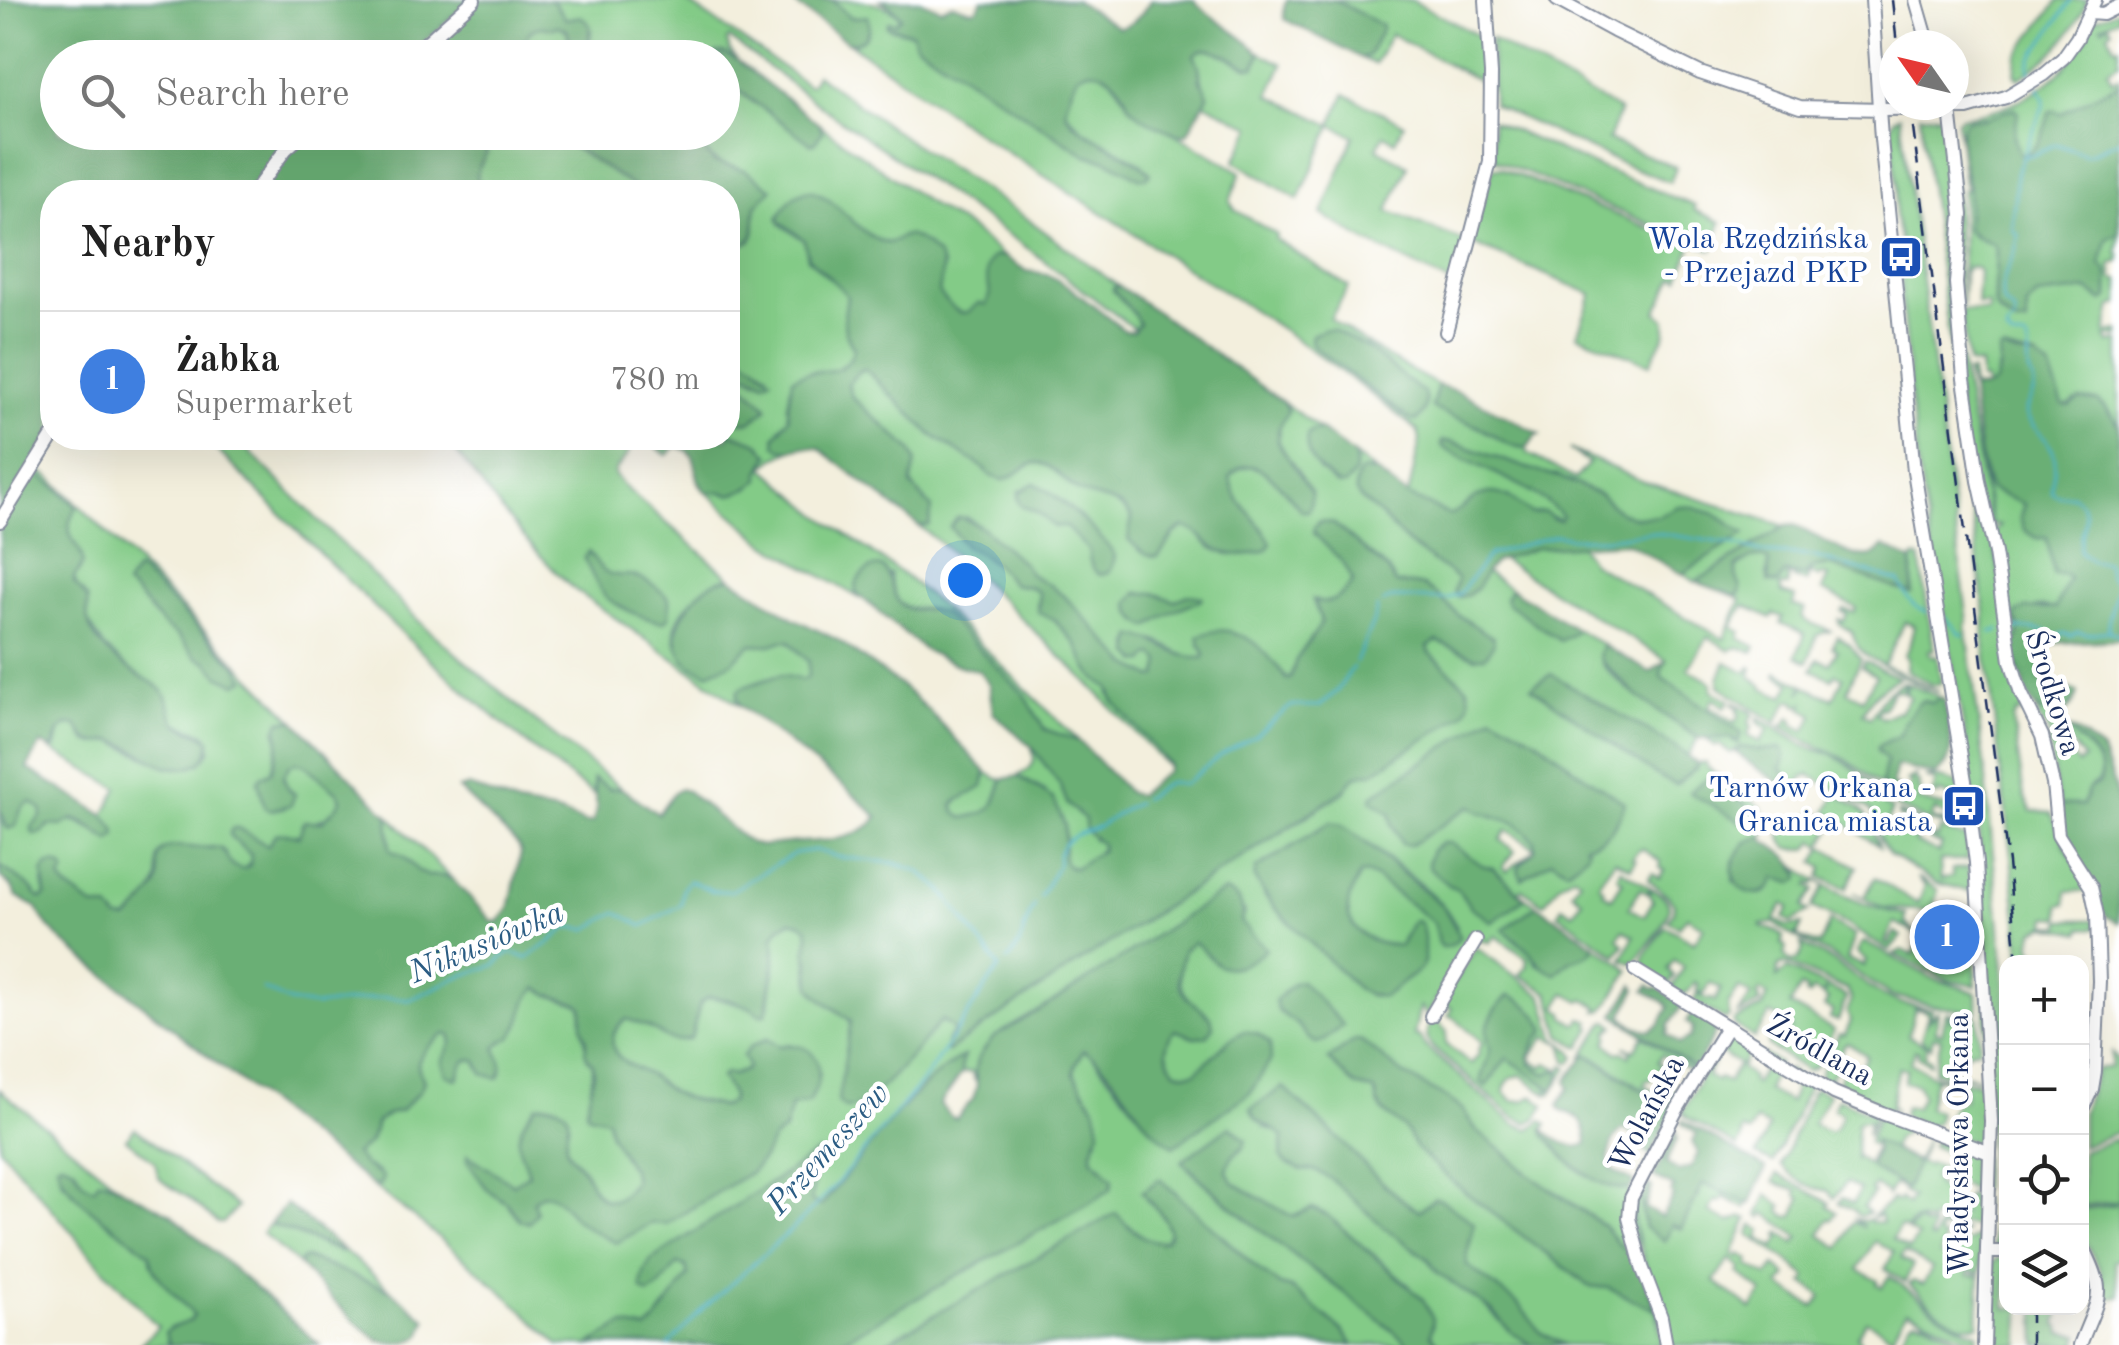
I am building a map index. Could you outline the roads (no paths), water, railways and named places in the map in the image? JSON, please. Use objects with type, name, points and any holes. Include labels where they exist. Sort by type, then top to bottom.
[{"type":"street","points":[[429,40],[474,0]]},
{"type":"street","points":[[1446,332],[1490,162],[1491,74],[1486,0]]},
{"type":"street","points":[[1557,0],[1710,77],[1800,107],[1878,109]]},
{"type":"street","name":"Władysława Orkana","points":[[1872,0],[1878,109],[1914,470],[1973,834],[1990,1094],[1984,1345]]},
{"type":"street","points":[[1916,0],[1925,30]]},
{"type":"street","points":[[1969,106],[2006,97],[2044,74],[2071,48],[2092,7],[2103,14],[2119,6]]},
{"type":"street","name":"Środkowa","points":[[1948,120],[1962,216],[1956,283],[1964,379],[2011,661],[2042,736],[2058,836],[2088,880],[2095,902],[2099,981],[2095,1071],[2089,1094]]},
{"type":"street","points":[[263,180],[285,150]]},
{"type":"street","points":[[0,521],[44,450]]},
{"type":"street","points":[[1431,1016],[1476,940]]},
{"type":"street","name":"Źródlana","points":[[1636,970],[1843,1097],[1990,1153]]},
{"type":"street","name":"Wolańska","points":[[1666,1345],[1630,1218],[1631,1198],[1675,1113],[1727,1026]]},
{"type":"street","points":[[1988,1252],[1999,1252]]},
{"type":"street","points":[[2080,1345],[2098,1300],[2099,1286],[2089,1259]]},
{"type":"waterway","points":[[2031,74],[2032,58],[2072,0]]},
{"type":"waterway","points":[[2038,86],[2044,104],[2016,174],[2013,230],[2018,234],[2002,293],[2003,303],[2015,319],[2006,333],[2012,339],[2026,340],[2034,386],[2026,412],[2054,454],[2052,493],[2072,495],[2079,501],[2085,514],[2080,552],[2092,561],[2107,563],[2109,575],[2118,584],[2109,631]]},
{"type":"waterway","points":[[2024,156],[2056,144],[2087,155],[2119,141]]},
{"type":"waterway","points":[[1573,538],[1650,532],[1766,553],[1812,556],[1899,581],[1912,604],[1927,612]]},
{"type":"waterway","points":[[1447,599],[1459,594],[1489,555],[1556,535],[1571,538]]},
{"type":"waterway","points":[[1383,603],[1393,598],[1444,599]]},
{"type":"waterway","name":"Przemeszew","points":[[1356,662],[1377,608]]},
{"type":"waterway","points":[[1945,617],[1964,635]]},
{"type":"waterway","points":[[2013,628],[2045,631],[2056,637],[2077,632],[2109,631],[2119,635]]},
{"type":"waterway","points":[[1991,632],[1999,630]]},
{"type":"waterway","name":"Przemeszew","points":[[1143,799],[1169,782],[1184,784],[1224,753],[1255,736],[1291,706],[1320,706],[1337,691],[1353,667]]},
{"type":"waterway","name":"Przemeszew","points":[[1064,844],[1137,803]]},
{"type":"waterway","name":"Przemeszew","points":[[1040,897],[1057,866],[1063,845]]},
{"type":"waterway","name":"Nikusiówka","points":[[263,989],[289,1002],[315,1006],[388,997],[409,1000],[495,965],[509,952],[527,958],[568,927],[588,929],[617,912],[642,926],[681,905],[689,880],[713,891],[731,891],[795,853],[815,850],[919,871],[941,889],[1000,968]]},
{"type":"waterway","name":"Przemeszew","points":[[1007,961],[1017,949],[1035,905]]},
{"type":"waterway","name":"Przemeszew","points":[[669,1345],[838,1182],[925,1078],[999,968]]},
{"type":"railway","points":[[1892,0],[1895,30]]},
{"type":"railway","points":[[1912,120],[2008,863],[2016,955]]},
{"type":"railway","points":[[2031,1315],[2031,1345]]},
{"type":"place","name":"Wola Rzędzińska - Przejazd PKP","points":[[1901,257]]},
{"type":"place","name":"Tarnów Orkana - Granica miasta","points":[[1964,806]]},
{"type":"place","name":"Żabka","points":[[1947,937]]}]
